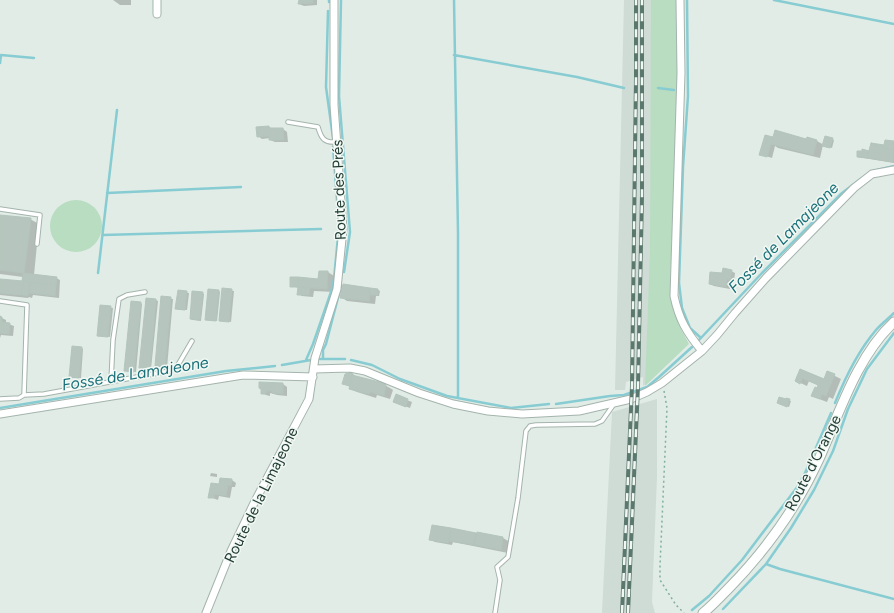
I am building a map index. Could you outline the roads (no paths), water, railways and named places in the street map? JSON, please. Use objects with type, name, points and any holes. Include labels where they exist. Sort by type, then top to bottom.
[{"type":"street","points":[[157,0],[157,14]]},
{"type":"street","name":"Route des Prés","points":[[313,377],[315,358],[337,289],[343,229],[338,142],[334,105],[334,0]]},
{"type":"street","points":[[680,0],[681,73],[674,296],[677,312],[683,326],[702,350]]},
{"type":"street","points":[[314,369],[350,368],[365,371],[419,393],[453,404],[488,411],[522,414],[546,413],[579,411],[614,404],[642,394],[662,383],[702,350],[717,335],[735,312],[766,278],[854,188],[872,174],[894,170]]},
{"type":"street","name":"Route d'Orange","points":[[703,613],[741,575],[781,525],[804,489],[851,384],[865,359],[894,322]]},
{"type":"street","points":[[0,414],[243,375],[313,377]]},
{"type":"street","name":"Route de la Limajeone","points":[[206,613],[231,551],[255,501],[309,399],[313,377]]},
{"type":"lane","points":[[288,122],[318,127],[321,137],[330,143],[338,142]]},
{"type":"lane","points":[[0,209],[40,215],[37,244]]},
{"type":"lane","points":[[111,382],[113,340],[119,299],[127,295],[145,292]]},
{"type":"lane","points":[[0,301],[27,305],[24,395]]},
{"type":"lane","points":[[0,399],[19,398],[24,395],[44,394],[175,370],[192,342]]},
{"type":"lane","points":[[495,613],[500,580],[497,567],[508,557],[518,498],[526,431],[530,426],[536,425],[595,424],[602,422],[614,404]]},
{"type":"waterway","points":[[341,0],[339,96],[350,232],[344,272]]},
{"type":"waterway","points":[[454,0],[458,233],[458,397]]},
{"type":"waterway","points":[[687,0],[688,96],[683,167],[679,283],[682,308],[690,328],[701,338]]},
{"type":"waterway","points":[[774,0],[894,24]]},
{"type":"waterway","points":[[328,11],[326,87],[333,138]]},
{"type":"waterway","points":[[0,63],[1,55],[34,58]]},
{"type":"waterway","points":[[454,55],[577,77],[624,88]]},
{"type":"waterway","points":[[658,88],[674,90]]},
{"type":"waterway","points":[[98,273],[117,110]]},
{"type":"waterway","points":[[306,360],[331,292],[334,279],[339,226],[333,147]]},
{"type":"waterway","name":"Fossé de Lamajeone","points":[[877,170],[894,166]]},
{"type":"waterway","name":"Fossé de Lamajeone","points":[[699,340],[762,273],[842,193],[862,178]]},
{"type":"waterway","points":[[107,193],[241,187]]},
{"type":"waterway","points":[[103,235],[321,229]]},
{"type":"waterway","points":[[323,359],[323,350],[326,344],[341,286]]},
{"type":"waterway","points":[[835,403],[848,374],[863,347],[878,328],[894,313]]},
{"type":"waterway","points":[[723,609],[766,564],[791,528],[814,490],[833,451],[848,409],[867,369],[894,333]]},
{"type":"waterway","name":"Fossé de Lamajeone","points":[[556,404],[624,395],[647,387],[692,347]]},
{"type":"waterway","name":"Fossé de Lamajeone","points":[[320,359],[345,359]]},
{"type":"waterway","name":"Fossé de Lamajeone","points":[[282,365],[311,360]]},
{"type":"waterway","name":"Fossé de Lamajeone","points":[[351,360],[372,365],[400,379],[447,396],[511,408],[549,404]]},
{"type":"waterway","name":"Fossé de Lamajeone","points":[[0,408],[226,371],[275,366]]},
{"type":"waterway","points":[[692,610],[709,596],[742,560],[798,486],[831,413]]},
{"type":"waterway","points":[[766,564],[894,599]]},
{"type":"railway","points":[[622,613],[632,386],[636,0]]},
{"type":"railway","points":[[628,613],[638,386],[642,196],[642,0]]}]
